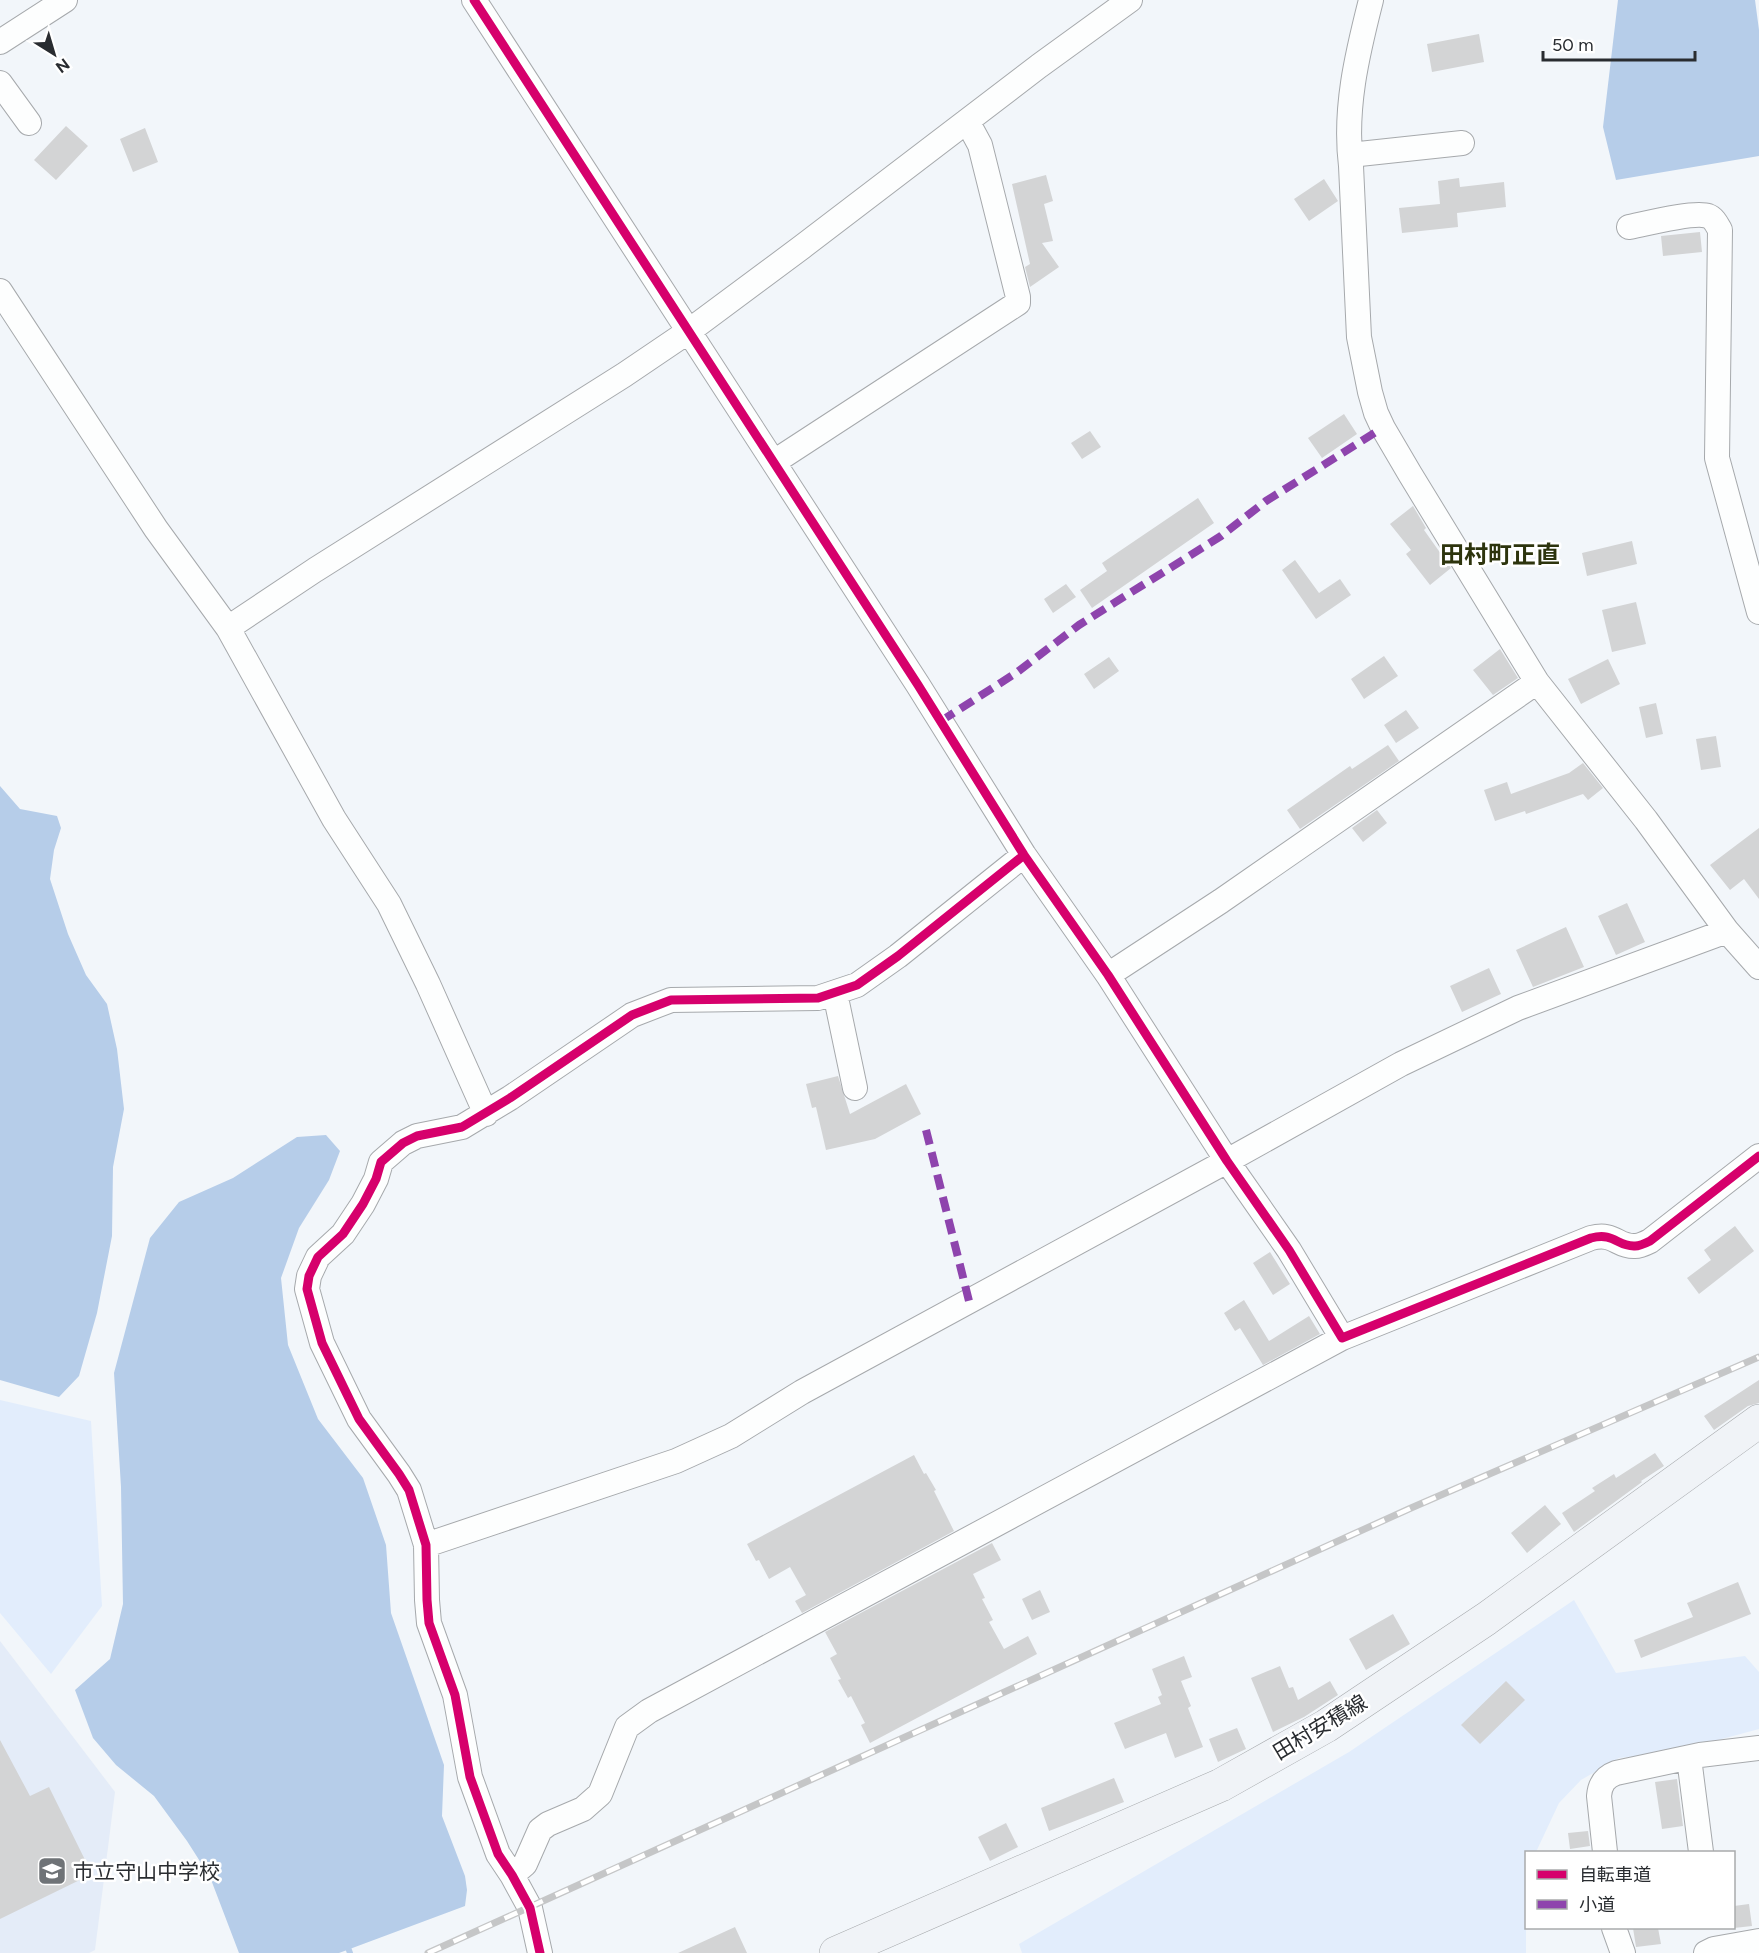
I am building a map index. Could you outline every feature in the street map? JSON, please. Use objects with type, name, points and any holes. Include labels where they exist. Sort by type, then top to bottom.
[{"type":"main road","name":"田村安積線","points":[[836,1953],[1221,1785],[1326,1726],[1486,1619],[1759,1421]]},
{"type":"street","points":[[0,42],[65,0]]},
{"type":"street","points":[[474,0],[918,685],[1024,855],[1108,975],[1227,1161],[1289,1250],[1342,1338]]},
{"type":"street","points":[[228,628],[689,331],[1039,66],[1130,0]]},
{"type":"street","points":[[1371,0],[1350,100],[1350,155],[1359,337],[1376,413],[1410,474],[1537,682],[1646,820],[1727,931],[1759,967]]},
{"type":"street","points":[[0,83],[29,123]]},
{"type":"street","points":[[774,462],[1018,303],[980,146],[967,122]]},
{"type":"street","points":[[1350,155],[1462,143]]},
{"type":"street","points":[[1629,227],[1695,215],[1708,216],[1715,221],[1720,230],[1718,459],[1759,612]]},
{"type":"street","points":[[0,291],[156,529],[228,628],[334,819],[389,904],[428,984],[486,1114]]},
{"type":"street","points":[[1108,975],[1221,901],[1537,682]]},
{"type":"street","points":[[540,1953],[530,1908],[498,1854],[470,1777],[454,1695],[432,1635],[427,1600],[426,1545],[409,1490],[359,1419],[322,1342],[307,1289],[309,1276],[318,1257],[343,1234],[376,1179],[381,1162],[393,1150],[417,1136],[462,1127],[486,1114],[632,1015],[671,1000],[818,998],[857,985],[898,956],[1024,855]]},
{"type":"street","points":[[426,1545],[676,1461],[731,1436],[802,1392],[1401,1064],[1518,1008],[1727,931]]},
{"type":"street","points":[[835,993],[855,1088]]},
{"type":"street","points":[[512,1875],[525,1864],[540,1830],[548,1824],[583,1809],[600,1794],[627,1727],[649,1711],[1342,1338],[1591,1238],[1609,1236],[1635,1246],[1650,1241],[1759,1156]]},
{"type":"street","points":[[1605,1851],[1599,1796],[1600,1787],[1606,1777],[1689,1758],[1759,1748]]},
{"type":"street","points":[[1689,1758],[1701,1851]]},
{"type":"street","points":[[1614,1929],[1623,1953]]},
{"type":"street","points":[[1710,1943],[1759,1941]]},
{"type":"shaded area","points":[[0,1400],[91,1421],[102,1606],[51,1674],[0,1613]]},
{"type":"shaded area","points":[[1574,1600],[1616,1673],[1745,1656],[1759,1672],[1759,1729],[1677,1751],[1619,1758],[1581,1780],[1559,1803],[1536,1851],[1525,1851],[1526,1953],[1022,1953],[1019,1944],[1349,1752]]},
{"type":"shaded area","name":"市立守山中学校","points":[[0,1641],[115,1792],[95,1950],[89,1953],[0,1953]]},
{"type":"water","points":[[1618,0],[1755,0],[1759,30],[1759,156],[1616,180],[1603,127]]},
{"type":"water","points":[[0,786],[20,809],[57,816],[61,828],[54,850],[50,879],[68,934],[86,975],[107,1004],[117,1049],[124,1109],[113,1167],[112,1236],[97,1313],[79,1376],[59,1397],[0,1380]]},
{"type":"water","points":[[326,1135],[340,1151],[329,1180],[299,1228],[281,1278],[288,1345],[318,1419],[363,1478],[386,1545],[391,1613],[444,1765],[442,1816],[465,1876],[467,1890],[465,1906],[339,1953],[239,1953],[210,1877],[154,1796],[116,1765],[93,1738],[75,1690],[110,1659],[123,1604],[121,1487],[114,1373],[150,1238],[179,1202],[233,1178],[297,1137]]},
{"type":"building","points":[[1479,34],[1484,62],[1432,72],[1427,44]]},
{"type":"building","points":[[66,126],[88,146],[56,180],[34,160]]},
{"type":"building","points":[[145,128],[158,162],[133,172],[120,139]]},
{"type":"building","points":[[1046,175],[1053,201],[1044,204],[1053,241],[1042,243],[1059,267],[1030,287],[1025,267],[1030,264],[1012,184]]},
{"type":"building","points":[[1459,178],[1460,187],[1504,182],[1506,207],[1457,213],[1458,227],[1402,233],[1399,208],[1440,204],[1438,181]]},
{"type":"building","points":[[1324,179],[1338,201],[1309,221],[1294,199]]},
{"type":"building","points":[[1700,232],[1702,252],[1663,256],[1661,236]]},
{"type":"building","points":[[1344,414],[1357,434],[1322,458],[1308,438]]},
{"type":"building","points":[[1090,431],[1101,447],[1082,459],[1071,443]]},
{"type":"building","points":[[1198,498],[1214,523],[1092,608],[1080,590],[1107,571],[1102,563]]},
{"type":"building","points":[[1413,506],[1426,528],[1424,530],[1451,568],[1430,585],[1406,554],[1411,550],[1390,524]]},
{"type":"building","points":[[1632,541],[1637,564],[1587,576],[1582,553]]},
{"type":"building","points":[[1295,560],[1319,593],[1340,579],[1351,595],[1316,619],[1282,570]]},
{"type":"building","points":[[1066,584],[1076,597],[1053,613],[1044,599]]},
{"type":"building","points":[[1636,602],[1646,644],[1612,652],[1602,610]]},
{"type":"building","points":[[1500,649],[1518,678],[1493,695],[1473,670]]},
{"type":"building","points":[[1384,656],[1398,676],[1364,699],[1351,679]]},
{"type":"building","points":[[1109,657],[1119,671],[1094,689],[1084,674]]},
{"type":"building","points":[[1608,659],[1620,684],[1581,704],[1568,679]]},
{"type":"building","points":[[1656,703],[1663,734],[1646,738],[1639,707]]},
{"type":"building","points":[[1406,710],[1419,728],[1396,743],[1384,725]]},
{"type":"building","points":[[1716,736],[1721,767],[1701,770],[1696,739]]},
{"type":"building","points":[[1388,745],[1399,761],[1300,829],[1287,810],[1350,766],[1352,769]]},
{"type":"building","points":[[1583,763],[1603,788],[1588,800],[1583,794],[1526,814],[1525,811],[1495,821],[1484,790],[1507,782],[1511,794],[1569,773]]},
{"type":"building","points":[[1377,810],[1387,823],[1363,842],[1352,828]]},
{"type":"building","points":[[1759,828],[1759,899],[1744,879],[1730,890],[1710,865]]},
{"type":"building","points":[[1627,903],[1645,942],[1616,955],[1598,916]]},
{"type":"building","points":[[1566,927],[1584,967],[1533,987],[1516,950]]},
{"type":"building","points":[[1489,968],[1501,994],[1462,1012],[1450,986]]},
{"type":"building","points":[[838,1076],[850,1114],[906,1084],[921,1114],[875,1139],[826,1150],[816,1107],[812,1108],[806,1084]]},
{"type":"building","points":[[1735,1226],[1754,1251],[1699,1294],[1687,1278],[1711,1260],[1704,1250]]},
{"type":"building","points":[[1270,1252],[1290,1284],[1273,1295],[1253,1263]]},
{"type":"building","points":[[1244,1300],[1269,1341],[1309,1316],[1320,1334],[1263,1365],[1240,1328],[1235,1331],[1224,1313]]},
{"type":"building","points":[[1759,1380],[1759,1403],[1748,1406],[1714,1430],[1704,1416]]},
{"type":"building","points":[[1655,1453],[1664,1466],[1574,1532],[1562,1513],[1595,1491],[1592,1488],[1614,1474],[1616,1478]]},
{"type":"building","points":[[914,1455],[936,1490],[934,1491],[954,1531],[802,1613],[795,1601],[806,1595],[790,1567],[769,1579],[747,1544]]},
{"type":"building","points":[[1545,1505],[1561,1524],[1527,1553],[1511,1533]]},
{"type":"building","points":[[992,1543],[1001,1560],[973,1574],[993,1620],[989,1622],[1004,1649],[1028,1636],[1037,1654],[870,1743],[861,1725],[865,1723],[851,1696],[848,1698],[838,1680],[841,1679],[830,1658],[837,1654],[825,1632]]},
{"type":"building","points":[[1738,1582],[1751,1614],[1641,1658],[1634,1640],[1693,1617],[1687,1603]]},
{"type":"building","points":[[1040,1590],[1050,1612],[1032,1620],[1022,1599]]},
{"type":"building","points":[[1393,1614],[1410,1644],[1366,1670],[1349,1639]]},
{"type":"building","points":[[1184,1656],[1192,1677],[1181,1681],[1191,1706],[1188,1708],[1203,1747],[1175,1758],[1166,1733],[1125,1749],[1114,1723],[1161,1704],[1158,1697],[1162,1695],[1152,1669]]},
{"type":"building","points":[[1280,1666],[1289,1688],[1293,1687],[1298,1700],[1330,1681],[1338,1695],[1304,1717],[1273,1732],[1251,1678]]},
{"type":"building","points":[[1506,1681],[1525,1700],[1480,1744],[1461,1725]]},
{"type":"building","points":[[1237,1728],[1246,1749],[1218,1762],[1209,1739]]},
{"type":"building","points":[[0,1740],[30,1796],[49,1787],[92,1874],[0,1919]]},
{"type":"building","points":[[1114,1778],[1124,1802],[1049,1831],[1041,1808]]},
{"type":"building","points":[[1677,1779],[1683,1826],[1662,1829],[1655,1782]]},
{"type":"building","points":[[1006,1823],[1018,1847],[990,1861],[978,1837]]},
{"type":"building","points":[[1588,1831],[1590,1846],[1570,1849],[1568,1833]]},
{"type":"building","points":[[1749,1904],[1752,1926],[1735,1928],[1735,1906]]},
{"type":"building","points":[[735,1927],[747,1953],[678,1953]]},
{"type":"building","points":[[1633,1929],[1658,1929],[1661,1944],[1636,1947]]},
{"type":"waterway","points":[[346,1942],[350,1953]]},
{"type":"railway","points":[[428,1953],[1411,1508],[1759,1357]]},
{"type":"marked path","points":[[941,721],[1016,673],[1079,625],[1221,536],[1266,501],[1379,430]]},
{"type":"marked path","points":[[926,1130],[969,1301]]},
{"type":"cycle path","points":[[474,0],[918,685],[1024,855],[1108,975],[1227,1161],[1289,1250],[1342,1338],[1591,1238],[1611,1238],[1629,1246],[1637,1246],[1650,1241],[1759,1156]]},
{"type":"cycle path","points":[[540,1953],[530,1908],[498,1854],[470,1777],[455,1695],[429,1623],[426,1545],[409,1490],[359,1419],[322,1343],[307,1289],[309,1276],[318,1257],[343,1234],[363,1204],[376,1179],[381,1162],[403,1143],[417,1136],[462,1127],[510,1098],[632,1015],[671,1000],[818,998],[857,985],[898,956],[1024,855]]},
{"type":"place","name":"市立守山中学校","points":[[52,1871]]},
{"type":"district","name":"田村町正直","points":[[1500,554]]}]
